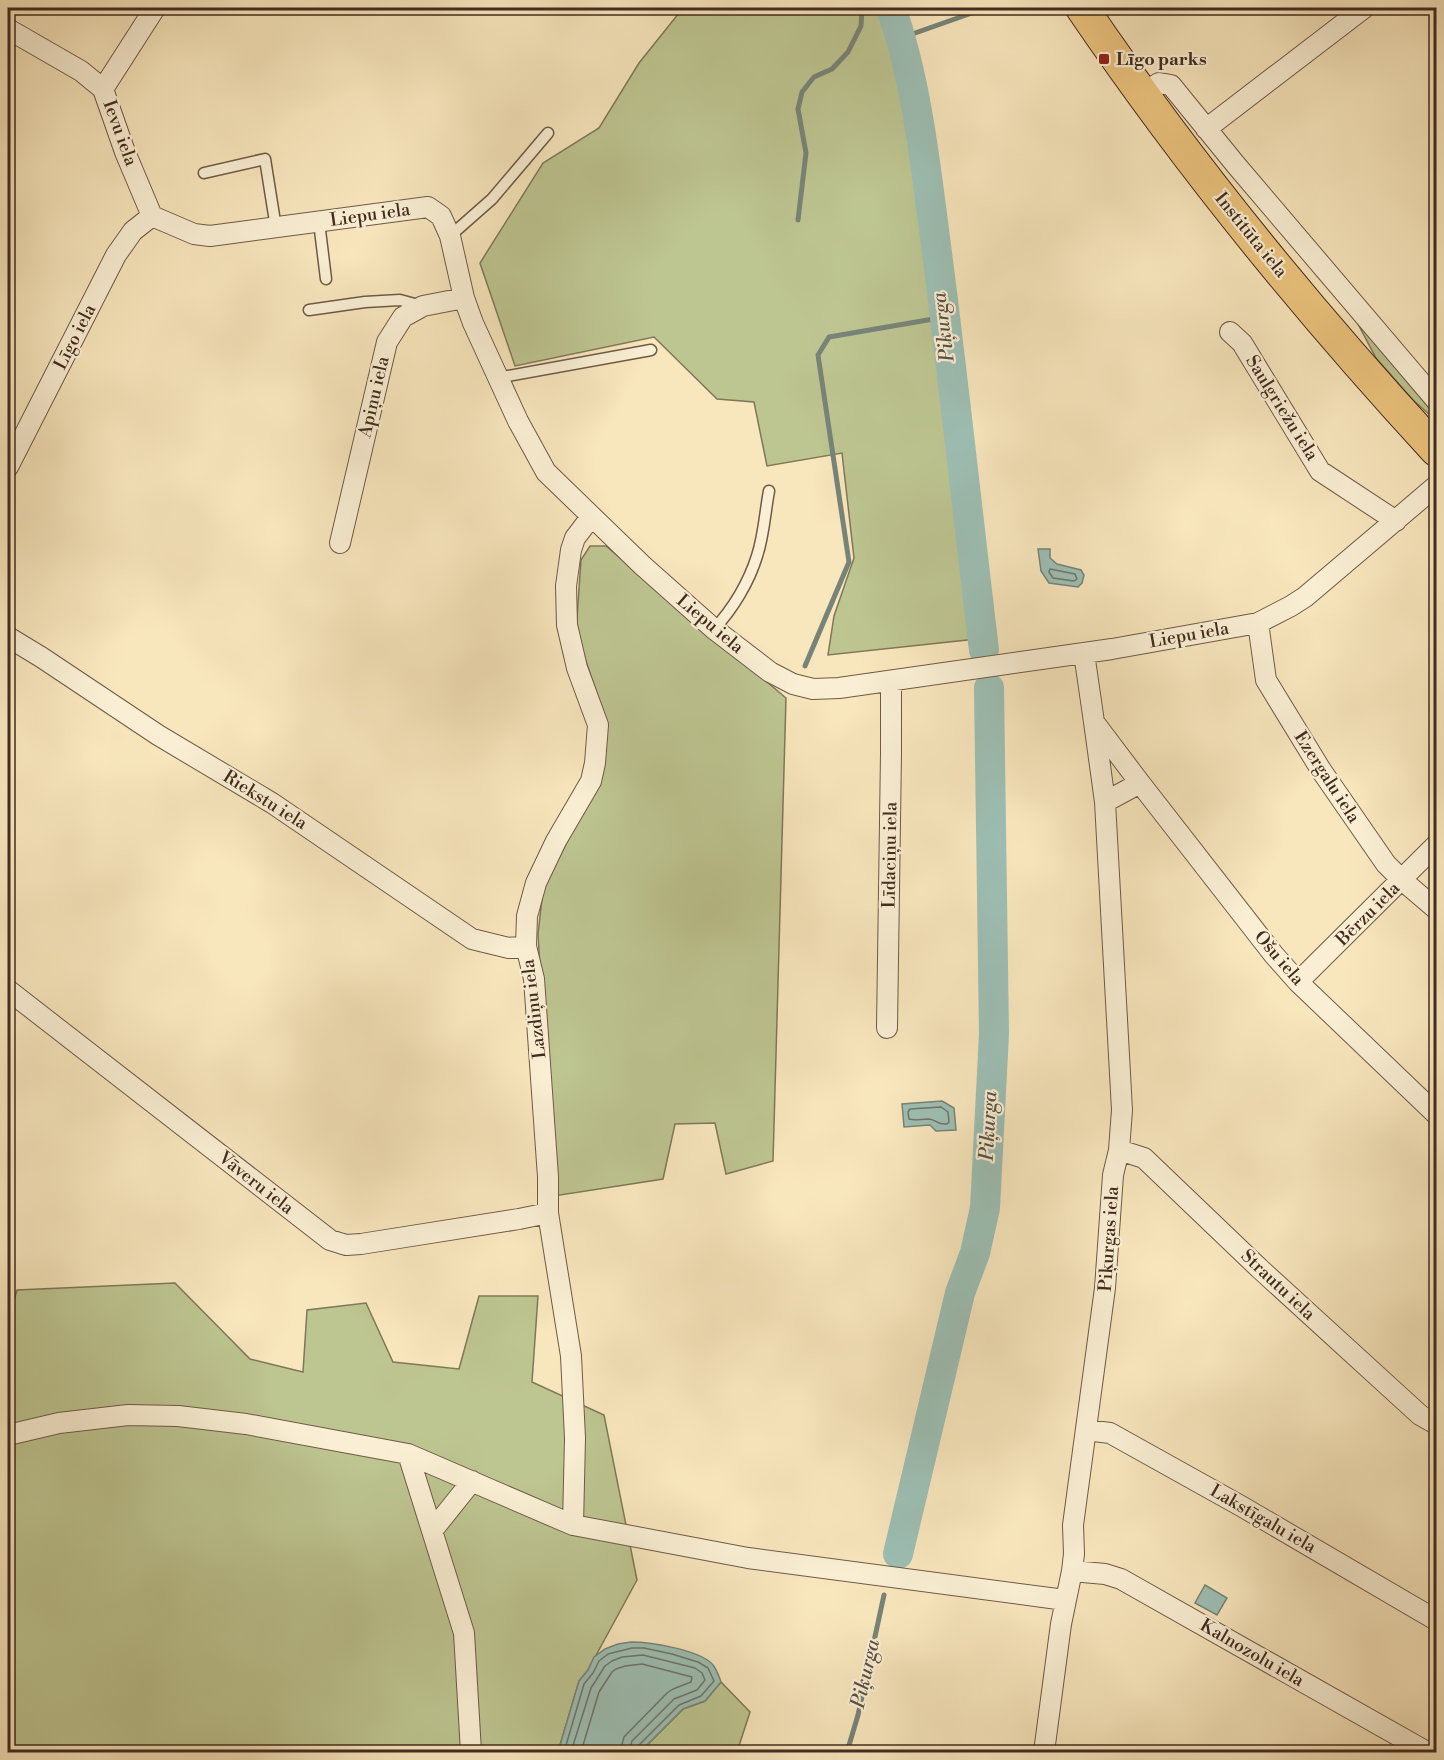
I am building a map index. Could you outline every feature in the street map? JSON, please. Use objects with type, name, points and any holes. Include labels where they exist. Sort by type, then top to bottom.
[{"type":"main road","name":"Institūta iela","points":[[1085,9],[1142,94],[1261,249],[1360,366],[1434,441]]},
{"type":"street","points":[[103,89],[155,8]]},
{"type":"street","points":[[1206,129],[1364,8]]},
{"type":"street","name":"Ievu iela","points":[[8,29],[81,71],[103,89],[125,152],[152,216]]},
{"type":"street","points":[[1142,94],[1159,83],[1171,85],[1206,129],[1433,389]]},
{"type":"street","name":"Liepu iela","points":[[152,216],[194,234],[210,236],[428,207],[441,216],[450,236],[464,298],[473,323],[497,378],[546,472],[591,517],[714,629],[770,672],[793,684],[813,689],[891,682],[1084,653],[1258,623],[1305,597],[1437,486]]},
{"type":"street","name":"Līgo iela","points":[[8,466],[116,255],[133,231],[152,216]]},
{"type":"street","name":"Apiņu iela","points":[[340,543],[387,342],[403,317],[423,306],[464,298]]},
{"type":"street","name":"Saulgriežu iela","points":[[1230,332],[1242,344],[1320,471],[1396,521]]},
{"type":"street","name":"Lazdiņu iela","points":[[573,1525],[575,1438],[571,1356],[548,1213],[548,1178],[534,979],[526,946],[527,916],[536,883],[556,841],[591,781],[595,764],[598,725],[577,668],[567,625],[566,586],[575,538],[591,517]]},
{"type":"street","name":"Ezergalu iela","points":[[1258,623],[1266,680],[1321,770],[1386,864],[1437,909]]},
{"type":"street","name":"Riekstu iela","points":[[8,637],[42,657],[158,735],[272,803],[472,939],[509,948],[526,946]]},
{"type":"street","name":"Ošu iela","points":[[1084,653],[1094,722],[1140,783],[1274,955],[1298,982],[1437,1114]]},
{"type":"street","name":"Līdaciņu iela","points":[[887,1028],[891,682]]},
{"type":"street","name":"Piķurgas iela","points":[[1044,1752],[1065,1600],[1072,1571],[1073,1525],[1105,1288],[1113,1175],[1119,1150],[1122,1110],[1105,802],[1094,722]]},
{"type":"street","points":[[1105,802],[1140,783]]},
{"type":"street","name":"Bērzu iela","points":[[1298,982],[1437,845]]},
{"type":"street","name":"Vāveru iela","points":[[8,990],[330,1240],[346,1245],[361,1244],[548,1213]]},
{"type":"street","name":"Strautu iela","points":[[1119,1150],[1144,1158],[1259,1268],[1420,1415],[1437,1424]]},
{"type":"street","points":[[8,1435],[59,1423],[128,1415],[178,1416],[246,1424],[408,1454],[573,1525],[748,1558],[1065,1600]]},
{"type":"street","name":"Lakstīgalu iela","points":[[1086,1430],[1110,1433],[1437,1620]]},
{"type":"street","points":[[408,1454],[464,1633],[471,1752]]},
{"type":"street","points":[[432,1531],[472,1480]]},
{"type":"street","name":"Kalnozolu iela","points":[[1072,1571],[1105,1574],[1121,1579],[1427,1752]]},
{"type":"lane","points":[[450,236],[492,199],[548,133]]},
{"type":"lane","points":[[204,173],[265,159],[276,228]]},
{"type":"lane","points":[[319,222],[326,279]]},
{"type":"lane","points":[[309,310],[365,302],[400,300],[423,306]]},
{"type":"lane","points":[[497,378],[651,350]]},
{"type":"lane","points":[[714,629],[734,604],[754,564],[769,491]]},
{"type":"green space","points":[[683,8],[900,8],[923,81],[995,637],[828,655],[834,616],[854,558],[842,453],[767,466],[754,402],[717,399],[654,337],[515,366],[480,263],[543,163],[599,128],[639,63]]},
{"type":"green space","points":[[1363,322],[1433,405],[1435,415],[1431,416],[1413,400],[1376,358],[1358,324]]},
{"type":"green space","points":[[590,546],[606,546],[786,698],[773,1161],[726,1174],[715,1123],[675,1124],[663,1179],[554,1196],[538,934],[543,890],[601,774],[607,723],[576,632],[581,560]]},
{"type":"green space","points":[[175,1283],[250,1359],[303,1372],[307,1310],[366,1303],[393,1362],[459,1369],[479,1296],[538,1296],[532,1382],[604,1415],[637,1580],[588,1670],[579,1681],[558,1752],[8,1752],[8,1322],[17,1290]]},
{"type":"green space","points":[[721,1682],[750,1712],[737,1752],[640,1752],[683,1709],[705,1701]]},
{"type":"water","points":[[1038,549],[1050,549],[1050,558],[1057,564],[1081,570],[1084,575],[1082,583],[1078,587],[1049,583],[1041,571]]},
{"type":"water","points":[[942,1101],[954,1108],[956,1130],[936,1131],[930,1125],[904,1127],[902,1104]]},
{"type":"water","points":[[1205,1585],[1227,1598],[1217,1615],[1195,1603]]},
{"type":"water","points":[[631,1642],[662,1645],[698,1655],[713,1665],[721,1682],[705,1701],[683,1709],[640,1752],[558,1752],[579,1681],[588,1670],[594,1657],[605,1649]]},
{"type":"waterway","points":[[798,220],[806,153],[798,109],[802,92],[814,77],[832,69],[848,52],[861,26],[862,8]]},
{"type":"waterway","name":"Piķurga","points":[[891,8],[915,98],[925,160],[984,650]]},
{"type":"waterway","points":[[901,38],[986,8]]},
{"type":"waterway","points":[[805,666],[849,562],[818,355],[829,337],[945,317]]},
{"type":"waterway","name":"Piķurga","points":[[898,1554],[960,1293],[975,1253],[985,1208],[994,1034],[989,688]]},
{"type":"waterway","name":"Piķurga","points":[[847,1752],[858,1715],[884,1595]]},
{"type":"place","name":"Līgo parks","points":[[1104,59]]}]
